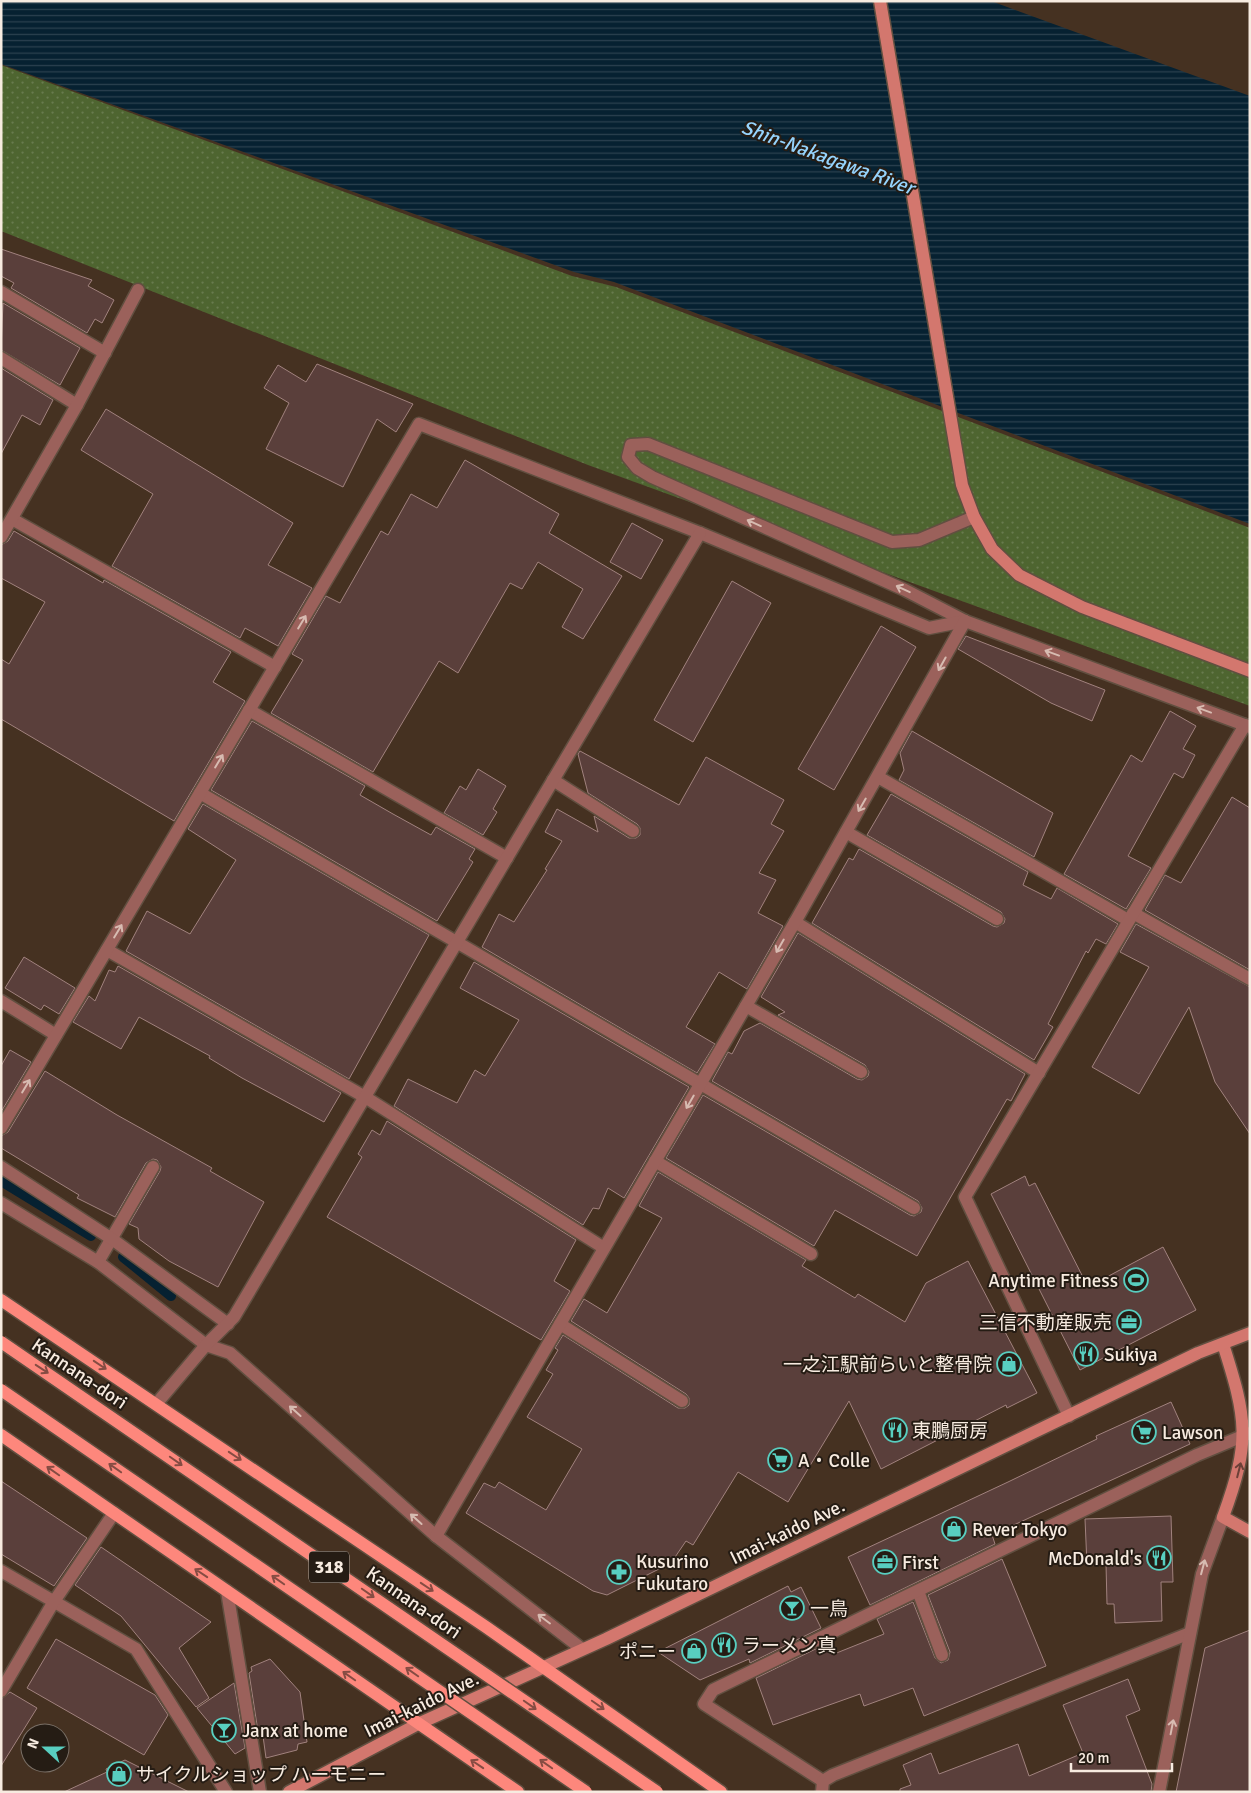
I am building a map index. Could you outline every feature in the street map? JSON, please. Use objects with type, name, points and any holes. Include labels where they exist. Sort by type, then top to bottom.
[{"type":"main road","points":[[1,1300],[157,1403],[544,1667],[721,1792]]},
{"type":"main road","name":"Kannana-dori","points":[[1,1342],[657,1792]]},
{"type":"main road","name":"318","points":[[1,1390],[586,1792]]},
{"type":"main road","points":[[1,1435],[518,1792]]},
{"type":"street","points":[[880,1],[962,486],[974,518],[992,548],[1019,575],[1082,607],[1250,671]]},
{"type":"street","points":[[1,537],[77,405],[138,290]]},
{"type":"street","points":[[1,292],[105,353]]},
{"type":"street","points":[[1,358],[77,405]]},
{"type":"street","points":[[1,1128],[419,424],[700,533],[929,628],[966,621]]},
{"type":"street","points":[[974,518],[919,540],[892,542],[648,444],[631,445],[628,457],[637,468],[652,477],[905,590],[966,621],[1247,726],[1130,916],[965,1197],[1069,1416]]},
{"type":"street","points":[[12,519],[275,667]]},
{"type":"street","points":[[157,1403],[206,1345],[234,1318],[700,533]]},
{"type":"street","points":[[436,1536],[795,922],[966,621]]},
{"type":"street","points":[[249,710],[507,858]]},
{"type":"street","points":[[878,777],[1130,916],[1250,979]]},
{"type":"street","points":[[553,780],[633,831]]},
{"type":"street","points":[[200,793],[914,1208]]},
{"type":"street","points":[[846,832],[997,919]]},
{"type":"street","points":[[795,922],[1039,1073]]},
{"type":"street","points":[[107,950],[365,1097],[604,1248]]},
{"type":"street","points":[[1,1001],[56,1035]]},
{"type":"street","points":[[746,1006],[861,1072]]},
{"type":"street","points":[[656,1161],[811,1254]]},
{"type":"street","points":[[1,1167],[112,1239],[228,1324]]},
{"type":"street","points":[[98,1262],[153,1167]]},
{"type":"street","points":[[1,1203],[98,1262],[206,1345],[230,1353],[436,1536],[582,1649]]},
{"type":"street","points":[[560,1324],[682,1401]]},
{"type":"street","name":"Imai-kaido Ave.","points":[[288,1792],[418,1724],[582,1649],[1198,1353],[1250,1334]]},
{"type":"street","points":[[1159,1792],[1202,1574],[1238,1475],[1247,1434],[1240,1397],[1223,1344]]},
{"type":"street","points":[[1190,1633],[833,1775],[823,1787],[704,1704],[713,1690],[1197,1455],[1247,1434]]},
{"type":"street","points":[[1,1691],[53,1603],[114,1513]]},
{"type":"street","points":[[1223,1517],[1250,1532]]},
{"type":"street","points":[[1,1571],[53,1603],[136,1649],[226,1792]]},
{"type":"street","points":[[227,1591],[260,1792]]},
{"type":"street","points":[[918,1591],[942,1654]]},
{"type":"green space","points":[[1,65],[572,276],[616,287],[1250,528],[1250,706],[588,465],[1,231]]},
{"type":"water","name":"Shin-Nakagawa River","points":[[1,1],[991,1],[1250,96],[1250,524],[614,282],[574,272],[1,64]]},
{"type":"building","points":[[1,249],[92,280],[88,286],[114,300],[102,323],[95,319],[87,333],[11,288],[14,283],[1,276]]},
{"type":"building","points":[[3,303],[80,348],[60,385],[1,350]]},
{"type":"building","points":[[317,364],[413,404],[396,432],[377,419],[343,487],[266,449],[289,403],[264,388],[278,365],[306,382]]},
{"type":"building","points":[[1,368],[53,400],[40,425],[22,415],[1,454]]},
{"type":"building","points":[[106,409],[293,523],[268,565],[312,588],[278,646],[245,628],[240,638],[112,566],[153,494],[81,450]]},
{"type":"building","points":[[465,460],[559,514],[549,533],[622,576],[583,639],[562,627],[583,589],[538,562],[522,589],[510,583],[458,673],[439,661],[373,772],[271,713],[303,660],[292,654],[326,596],[340,603],[381,531],[388,535],[411,494],[437,508]]},
{"type":"building","points":[[632,523],[663,540],[641,579],[610,562]]},
{"type":"building","points":[[14,531],[103,583],[104,580],[231,652],[213,682],[245,701],[174,821],[1,719],[1,659],[9,664],[45,602],[1,578],[1,545],[8,541]]},
{"type":"building","points":[[732,581],[771,603],[693,742],[654,720]]},
{"type":"building","points":[[881,626],[916,647],[834,790],[798,769]]},
{"type":"building","points":[[966,636],[1105,690],[1092,721],[1051,703],[958,649]]},
{"type":"building","points":[[1170,711],[1196,726],[1183,749],[1195,755],[1183,778],[1174,773],[1128,856],[1151,868],[1126,909],[1064,874],[1131,755],[1142,762]]},
{"type":"building","points":[[252,721],[365,786],[360,795],[393,814],[431,835],[436,827],[475,849],[469,859],[473,862],[437,921],[211,790]]},
{"type":"building","points":[[912,731],[1053,813],[1034,857],[899,780],[904,770],[900,753]]},
{"type":"building","points":[[580,751],[679,805],[706,757],[784,800],[771,824],[784,831],[759,873],[776,880],[758,913],[783,926],[747,989],[719,972],[686,1027],[715,1044],[697,1073],[482,947],[499,914],[514,922],[547,870],[545,869],[562,841],[545,832],[557,809],[598,832],[594,816],[629,838],[636,838],[640,835],[640,828],[637,824],[588,793],[578,754]]},
{"type":"building","points":[[478,769],[506,786],[493,809],[497,812],[483,835],[444,813],[460,786],[466,790]]},
{"type":"building","points":[[891,794],[1028,872],[1023,885],[1051,899],[1057,888],[1118,924],[1106,944],[1096,939],[1088,953],[1086,951],[1048,1024],[1053,1027],[1034,1060],[812,923],[849,858],[853,860],[859,849],[993,926],[997,927],[1004,923],[1005,919],[1001,912],[867,835]]},
{"type":"building","points":[[1232,797],[1250,808],[1250,970],[1145,910],[1165,875],[1181,883]]},
{"type":"building","points":[[203,804],[429,935],[349,1079],[126,951],[147,911],[190,934],[236,860],[188,829]]},
{"type":"building","points":[[1136,924],[1250,987],[1250,1134],[1215,1082],[1189,1007],[1139,1094],[1092,1067],[1149,967],[1120,952]]},
{"type":"building","points":[[798,933],[1025,1074],[1011,1101],[1007,1099],[917,1256],[835,1210],[814,1246],[666,1158],[703,1095],[910,1215],[914,1216],[921,1212],[922,1208],[918,1201],[712,1081],[728,1052],[732,1054],[744,1031],[760,1023],[857,1079],[862,1080],[868,1076],[869,1072],[865,1065],[778,1015],[785,1012],[761,997]]},
{"type":"building","points":[[24,957],[75,988],[59,1014],[44,1005],[41,1010],[5,988]]},
{"type":"building","points":[[474,962],[689,1087],[624,1198],[608,1188],[599,1209],[593,1208],[583,1225],[394,1106],[408,1079],[457,1103],[475,1070],[485,1076],[519,1020],[460,988]]},
{"type":"building","points":[[118,966],[341,1093],[324,1122],[242,1078],[209,1058],[210,1056],[139,1017],[121,1049],[73,1022],[89,996],[95,1001],[109,970],[115,972]]},
{"type":"building","points":[[10,1050],[31,1062],[1,1112],[1,1066]]},
{"type":"building","points":[[45,1071],[117,1115],[212,1168],[210,1171],[264,1202],[218,1287],[169,1261],[139,1239],[138,1228],[129,1224],[160,1171],[161,1167],[157,1160],[153,1159],[146,1163],[115,1217],[77,1198],[79,1195],[1,1148],[1,1136],[8,1132]]},
{"type":"building","points":[[387,1121],[576,1240],[554,1281],[570,1291],[541,1340],[327,1217],[362,1157],[358,1154],[372,1130],[380,1135]]},
{"type":"building","points":[[658,1172],[806,1260],[802,1266],[855,1298],[858,1294],[905,1322],[926,1283],[968,1261],[1037,1393],[1007,1408],[1006,1405],[881,1469],[849,1401],[788,1502],[738,1472],[693,1545],[686,1541],[671,1563],[607,1595],[593,1591],[466,1513],[484,1483],[495,1488],[499,1482],[546,1510],[582,1449],[527,1417],[553,1374],[546,1370],[558,1350],[555,1348],[563,1335],[678,1408],[685,1408],[689,1405],[689,1398],[686,1394],[571,1321],[584,1299],[607,1313],[662,1218],[639,1206]]},
{"type":"building","points":[[1025,1176],[1029,1186],[1035,1183],[1088,1287],[1163,1247],[1196,1310],[1080,1370],[991,1194]]},
{"type":"building","points":[[1171,1402],[1190,1444],[992,1535],[995,1544],[870,1605],[848,1557],[1097,1439],[1096,1436]]},
{"type":"building","points":[[1,1481],[87,1538],[54,1586],[1,1554]]},
{"type":"building","points":[[1171,1516],[1173,1582],[1161,1582],[1162,1621],[1115,1623],[1114,1604],[1107,1604],[1106,1564],[1087,1565],[1085,1519]]},
{"type":"building","points":[[101,1547],[211,1622],[179,1648],[209,1698],[196,1707],[121,1616],[75,1585]]},
{"type":"building","points":[[1002,1559],[1046,1666],[924,1716],[913,1688],[864,1706],[860,1694],[773,1725],[756,1678],[828,1643],[834,1654],[884,1634],[877,1619],[913,1602],[935,1658],[941,1663],[948,1660],[950,1652],[928,1595]]},
{"type":"building","points":[[788,1586],[791,1592],[801,1587],[821,1628],[750,1663],[749,1659],[700,1680],[658,1652]]},
{"type":"building","points":[[1250,1630],[1250,1792],[1176,1792],[1205,1648]]},
{"type":"building","points":[[56,1639],[155,1695],[168,1715],[144,1755],[27,1688]]},
{"type":"building","points":[[270,1659],[300,1692],[307,1742],[298,1744],[297,1750],[266,1758],[263,1736],[259,1738],[249,1673],[252,1671],[251,1667]]},
{"type":"building","points":[[1128,1679],[1140,1710],[1126,1716],[1152,1784],[1151,1792],[900,1792],[900,1789],[911,1785],[903,1765],[931,1753],[939,1774],[1018,1744],[1029,1776],[1083,1753],[1063,1705]]},
{"type":"building","points":[[234,1683],[245,1748],[235,1754],[197,1708]]},
{"type":"building","points":[[10,1692],[37,1708],[28,1723],[20,1723],[20,1735],[1,1766],[1,1699]]},
{"type":"building","points":[[125,1760],[189,1792],[64,1792],[107,1772],[106,1769]]},
{"type":"waterway","points":[[1,1181],[91,1236]]},
{"type":"waterway","points":[[123,1257],[171,1296]]},
{"type":"place","name":"Anytime Fitness","points":[[1136,1280]]},
{"type":"place","name":"三信不動産販売","points":[[1129,1322]]},
{"type":"place","name":"Sukiya","points":[[1086,1354]]},
{"type":"place","name":"一之江駅前らいと整骨院","points":[[1009,1364]]},
{"type":"place","name":"東鵬厨房","points":[[895,1430]]},
{"type":"place","name":"Lawson","points":[[1144,1432]]},
{"type":"place","name":"A・Colle","points":[[780,1460]]},
{"type":"place","name":"Rever Tokyo","points":[[954,1529]]},
{"type":"place","name":"McDonald's","points":[[1159,1558]]},
{"type":"place","name":"First","points":[[885,1562]]},
{"type":"place","name":"Kusurino Fukutaro","points":[[619,1572]]},
{"type":"place","name":"一鳥","points":[[792,1608]]},
{"type":"place","name":"ラーメン真","points":[[724,1645]]},
{"type":"place","name":"ポニー","points":[[694,1651]]},
{"type":"place","name":"Janx at home","points":[[224,1730]]},
{"type":"place","name":"サイクルショップ ハーモニー","points":[[119,1774]]}]
